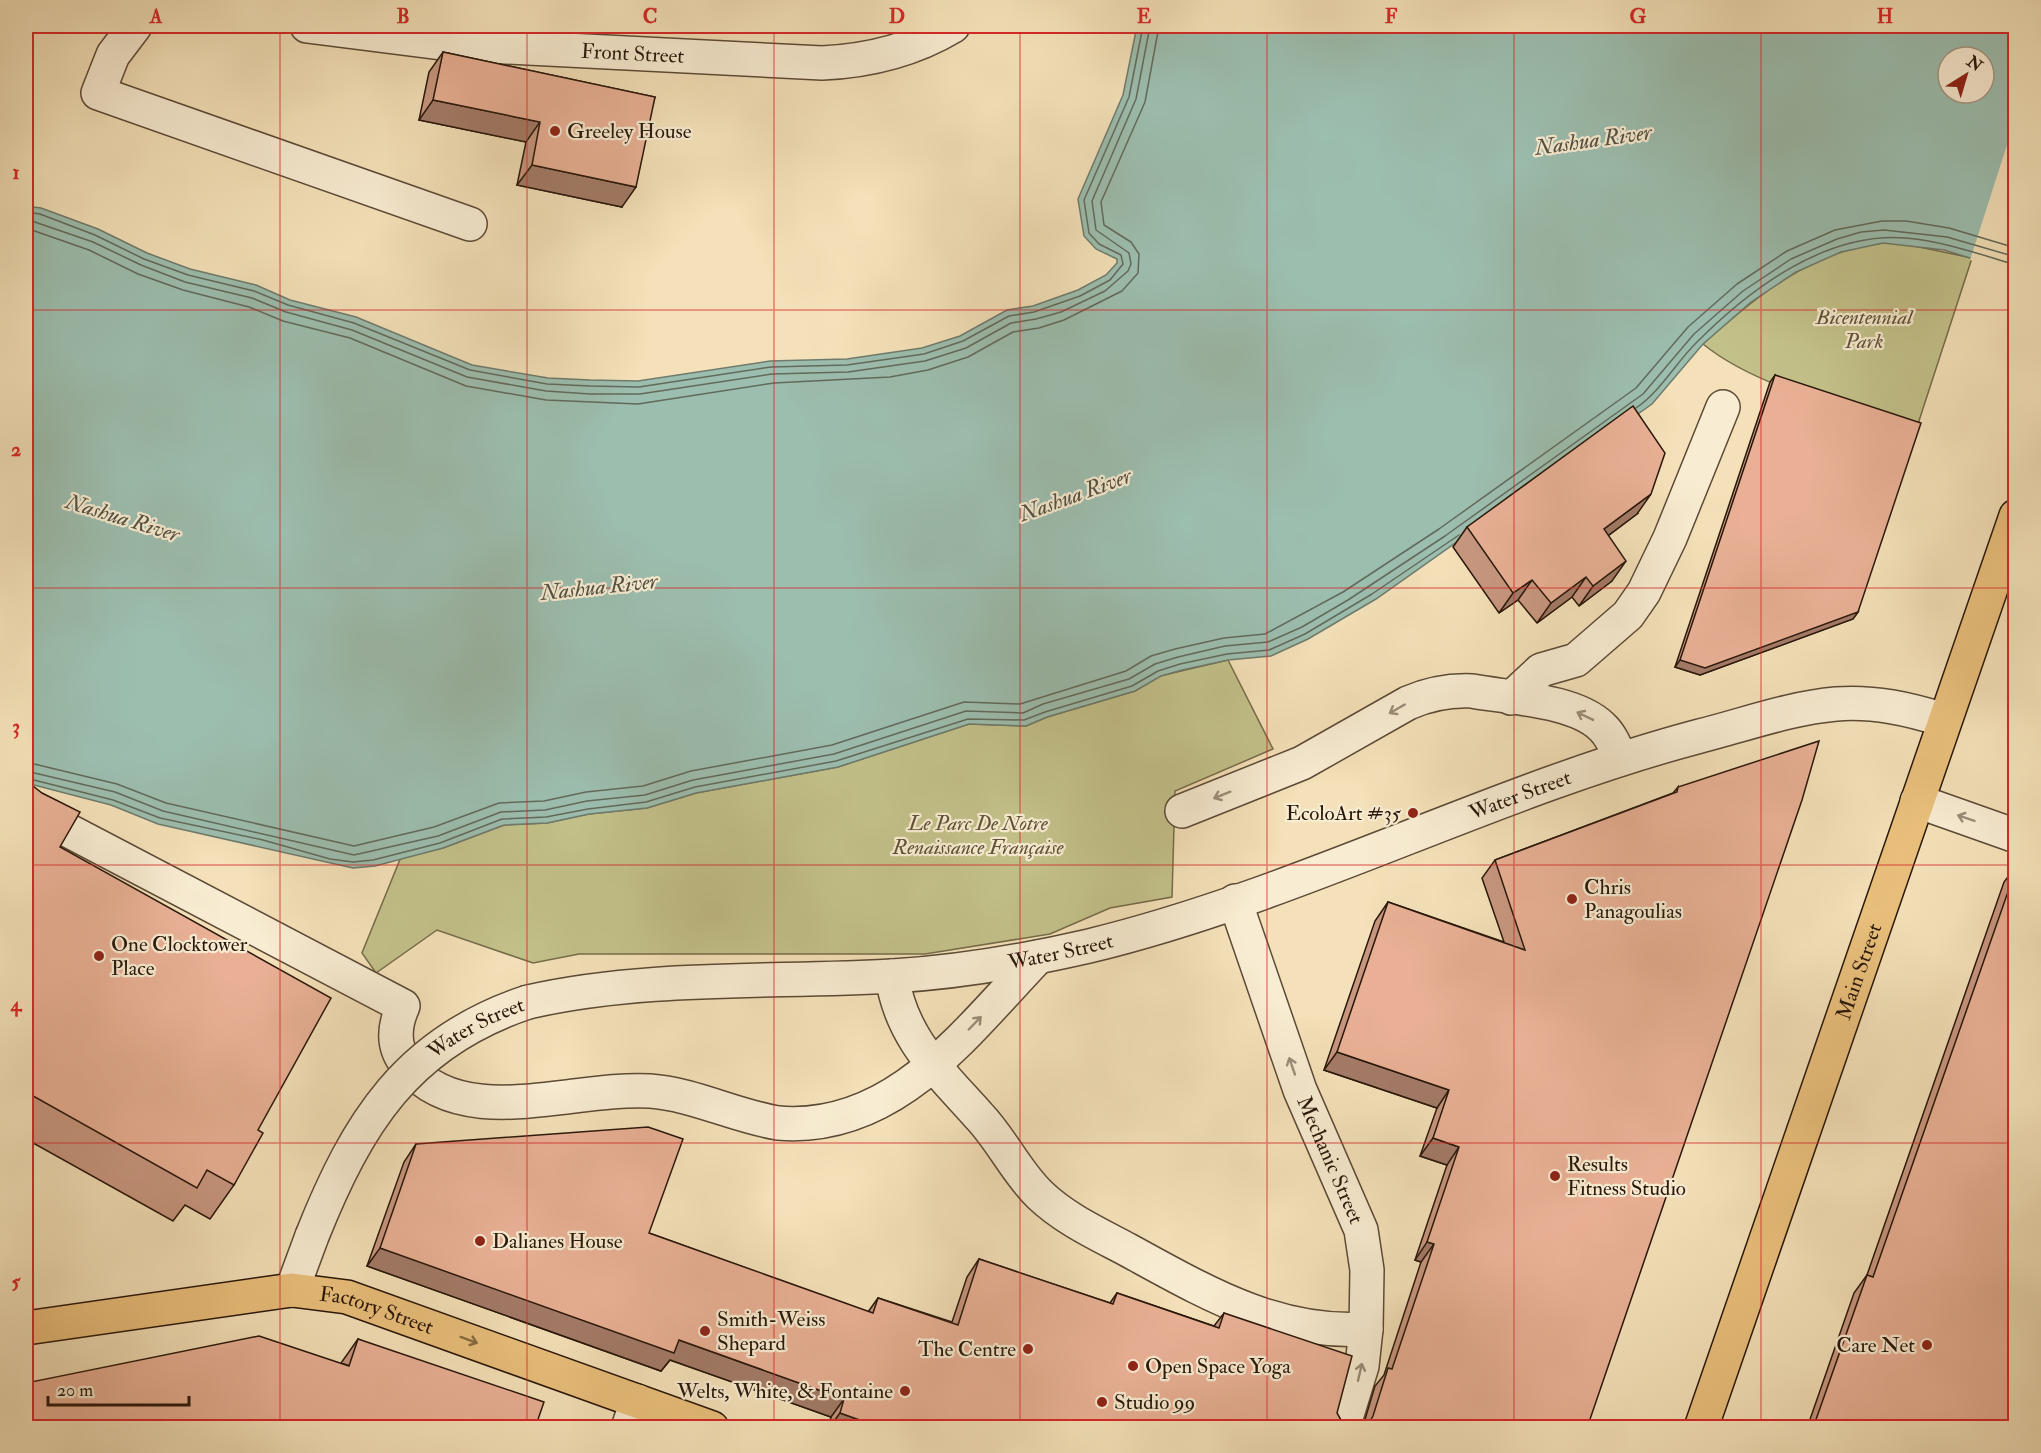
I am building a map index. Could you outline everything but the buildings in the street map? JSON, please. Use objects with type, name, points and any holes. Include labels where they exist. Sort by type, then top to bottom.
[{"type":"main road","name":"Main Street","points":[[1701,1428],[2016,516]]},
{"type":"main road","name":"Factory Street","points":[[26,1328],[292,1290],[347,1297],[632,1414],[712,1428]]},
{"type":"street","points":[[135,26],[113,55],[98,93],[470,224]]},
{"type":"street","name":"Front Street","points":[[307,26],[438,43],[822,63],[865,58],[909,47],[953,26]]},
{"type":"street","points":[[1511,698],[1541,670],[1576,660],[1628,615],[1644,592],[1670,538],[1723,407]]},
{"type":"street","points":[[1182,811],[1302,763],[1408,703],[1425,696],[1472,691],[1567,708],[1589,716],[1610,737],[1621,759]]},
{"type":"street","name":"Water Street","points":[[292,1290],[312,1236],[354,1144],[394,1088],[423,1059],[469,1025],[528,1002],[569,992],[654,984],[950,972],[1038,957],[1137,933],[1235,901],[1621,759],[1765,719],[1830,705],[1888,705],[1944,720]]},
{"type":"street","points":[[1917,801],[2016,836]]},
{"type":"street","points":[[26,810],[403,1006],[395,1039],[403,1061],[420,1080],[458,1099],[488,1102],[651,1091],[753,1118],[796,1124],[840,1118],[868,1108],[899,1092],[934,1066],[1038,957]]},
{"type":"street","name":"Mechanic Street","points":[[1235,901],[1300,1090],[1360,1230],[1367,1270],[1366,1329],[1362,1366],[1343,1428]]},
{"type":"street","points":[[892,976],[898,1009],[934,1066],[986,1124],[1028,1182],[1040,1195],[1072,1219],[1203,1289],[1258,1313],[1317,1330],[1366,1329]]},
{"type":"green space","name":"Bicentennial Park","points":[[1883,243],[1905,244],[1972,258],[1916,430],[1776,385],[1725,359],[1703,344],[1764,293],[1808,266],[1856,248]]},
{"type":"green space","name":"Le Parc De Notre Renaissance Française","points":[[1228,660],[1273,749],[1175,791],[1172,897],[1110,908],[1050,934],[925,954],[579,954],[533,963],[437,930],[376,973],[362,953],[401,857],[443,848],[504,825],[547,823],[589,814],[647,808],[696,793],[838,767],[969,724],[1026,726],[1047,717],[1135,691],[1160,676]]},
{"type":"water","name":"Nashua River","points":[[1137,26],[2015,26],[2015,272],[1944,250],[1883,243],[1841,252],[1796,272],[1751,302],[1703,344],[1652,404],[1376,599],[1308,639],[1271,656],[1228,660],[1161,676],[1135,691],[1047,717],[1026,726],[969,724],[838,767],[696,793],[647,808],[589,814],[547,823],[504,825],[443,848],[375,866],[353,868],[158,824],[111,805],[26,783],[26,206],[41,208],[98,229],[147,253],[190,269],[256,285],[290,300],[356,317],[472,365],[548,378],[638,381],[770,361],[847,359],[922,348],[960,336],[1007,310],[1033,306],[1078,290],[1106,275],[1117,263],[1117,259],[1096,249],[1084,236],[1078,199],[1123,95]]},
{"type":"pier","points":[[2015,120],[2016,275],[1970,260]]},
{"type":"place","name":"Greeley House","points":[[555,131]]},
{"type":"place","name":"EcoloArt #35","points":[[1413,813]]},
{"type":"place","name":"Chris Panagoulias","points":[[1572,899]]},
{"type":"place","name":"One Clocktower Place","points":[[99,956]]},
{"type":"place","name":"Results Fitness Studio","points":[[1555,1176]]},
{"type":"place","name":"Dalianes House","points":[[480,1241]]},
{"type":"place","name":"Smith-Weiss Shepard","points":[[705,1331]]},
{"type":"place","name":"Care Net","points":[[1927,1345]]},
{"type":"place","name":"The Centre","points":[[1028,1349]]},
{"type":"place","name":"Open Space Yoga","points":[[1133,1366]]},
{"type":"place","name":"Welts, White, & Fontaine","points":[[905,1391]]},
{"type":"place","name":"Studio 99","points":[[1102,1402]]}]
